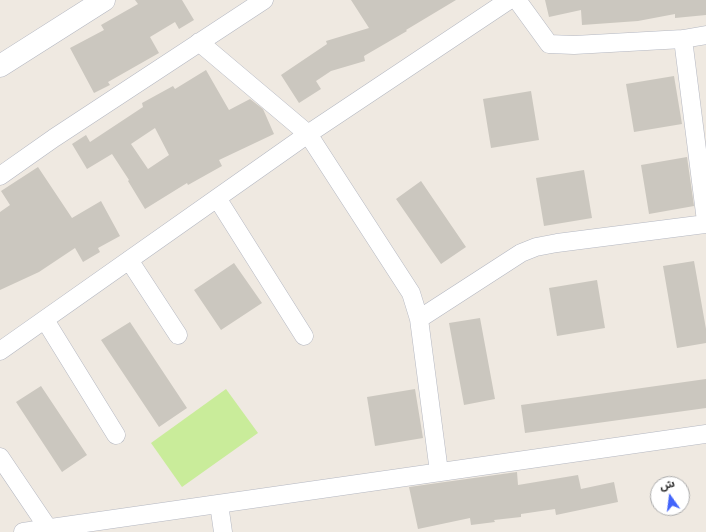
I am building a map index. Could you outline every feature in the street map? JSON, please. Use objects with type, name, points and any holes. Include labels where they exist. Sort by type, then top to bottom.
[{"type":"street","points":[[0,66],[104,0]]},
{"type":"street","points":[[0,176],[54,138],[264,0]]},
{"type":"street","points":[[0,351],[308,134],[509,0]]},
{"type":"street","points":[[517,0],[549,44],[574,45],[683,39],[706,35]]},
{"type":"street","points":[[683,39],[706,221]]},
{"type":"street","points":[[199,42],[308,134],[411,294],[419,319],[439,472]]},
{"type":"street","points":[[217,198],[304,336]]},
{"type":"street","points":[[419,319],[521,253],[536,247],[706,224]]},
{"type":"street","points":[[129,260],[178,335]]},
{"type":"street","points":[[45,320],[116,435]]},
{"type":"street","points":[[23,532],[706,434]]},
{"type":"street","points":[[0,458],[48,528]]},
{"type":"street","points":[[219,504],[223,532]]},
{"type":"green space","points":[[226,389],[258,433],[182,487],[151,443]]},
{"type":"building","points":[[135,0],[182,0],[194,20],[179,29],[175,22],[150,37],[159,53],[108,82],[110,85],[94,93],[70,48],[104,30],[101,25],[138,4]]},
{"type":"building","points":[[351,0],[456,0],[364,56],[365,61],[331,71],[316,81],[321,89],[299,103],[281,75],[327,44],[326,41],[369,28]]},
{"type":"building","points":[[545,0],[706,0],[706,15],[675,18],[675,14],[638,21],[582,25],[581,10],[549,17]]},
{"type":"building","points":[[206,70],[229,110],[250,99],[263,109],[274,134],[219,160],[222,166],[188,185],[187,183],[145,209],[128,181],[129,180],[112,154],[87,169],[72,144],[86,135],[90,142],[143,107],[142,103],[173,86],[175,89]],"holes":[[[155,128],[169,155],[148,169],[131,144]]]},
{"type":"building","points":[[674,76],[682,124],[634,132],[626,84]]},
{"type":"building","points":[[531,91],[539,140],[491,148],[483,99]]},
{"type":"building","points":[[687,157],[694,206],[649,214],[641,165]]},
{"type":"building","points":[[38,167],[72,218],[101,201],[120,236],[98,248],[100,252],[83,262],[75,248],[39,272],[0,290],[0,212],[10,205],[1,191]]},
{"type":"building","points":[[584,170],[592,218],[544,226],[536,178]]},
{"type":"building","points":[[421,181],[466,247],[441,264],[396,199]]},
{"type":"building","points":[[694,261],[706,329],[706,343],[677,348],[663,266]]},
{"type":"building","points":[[234,263],[262,303],[221,330],[194,290]]},
{"type":"building","points":[[597,280],[605,328],[557,336],[549,288]]},
{"type":"building","points":[[480,318],[495,399],[464,405],[449,323]]},
{"type":"building","points":[[130,322],[187,408],[159,427],[101,340]]},
{"type":"building","points":[[706,379],[706,408],[525,433],[521,405]]},
{"type":"building","points":[[41,386],[87,455],[62,472],[16,402]]},
{"type":"building","points":[[415,389],[423,438],[375,446],[367,397]]},
{"type":"building","points":[[517,472],[518,485],[578,475],[581,489],[614,482],[618,502],[556,515],[555,509],[521,514],[521,517],[494,520],[495,522],[471,525],[470,518],[418,529],[409,487]]}]
